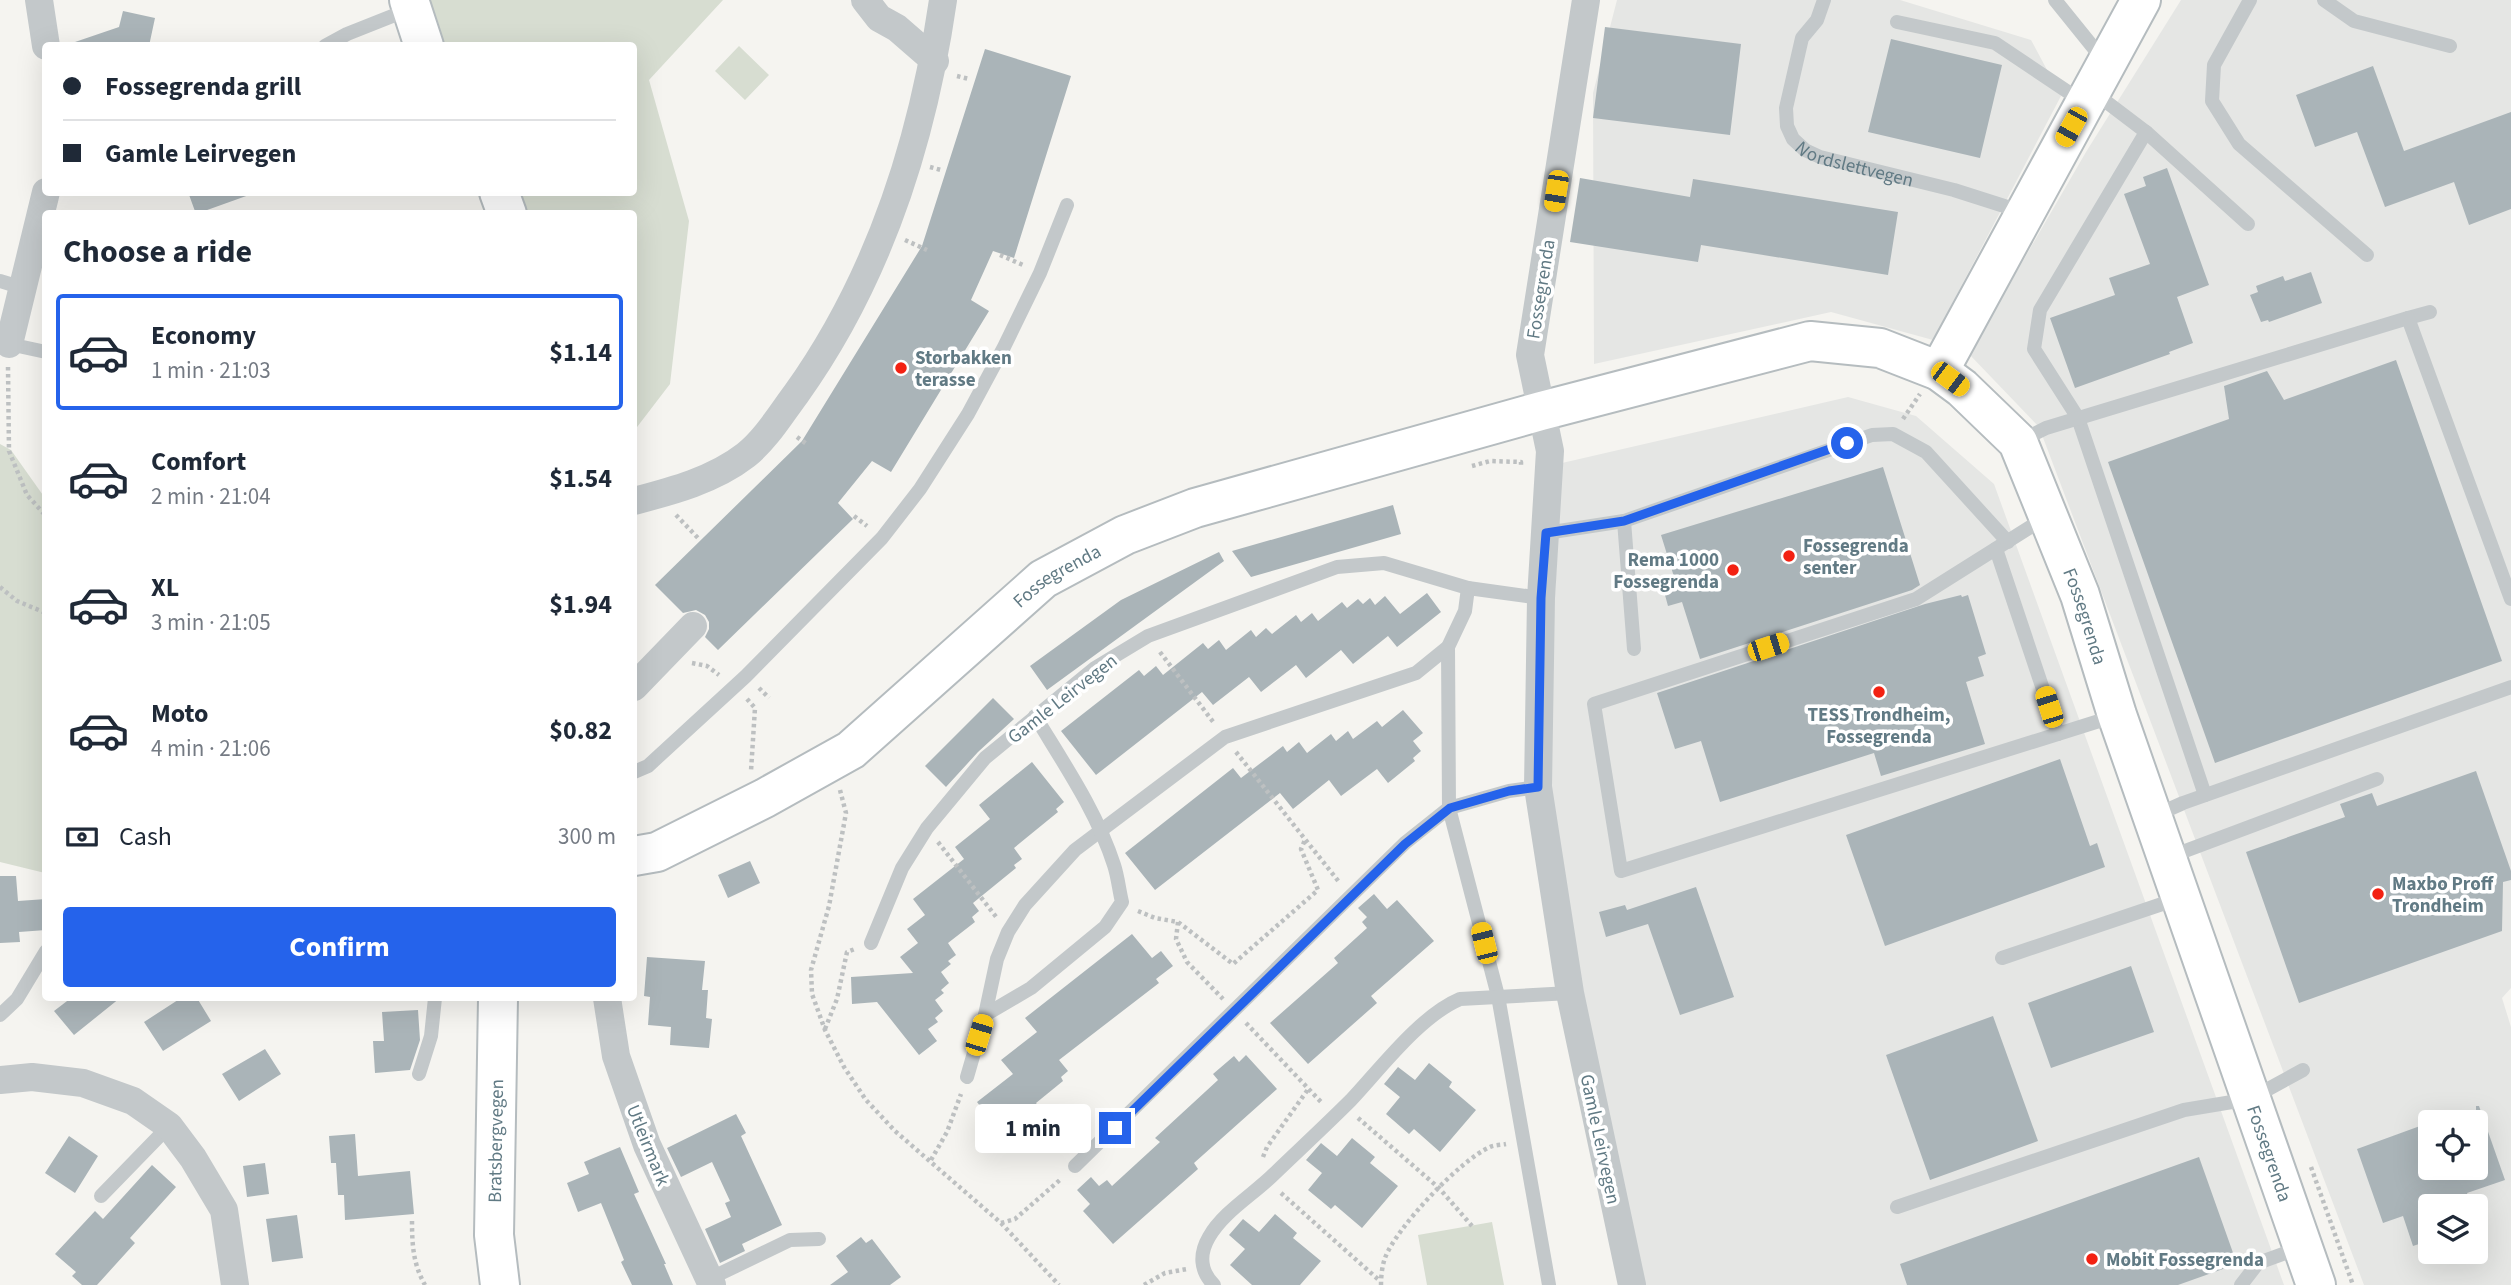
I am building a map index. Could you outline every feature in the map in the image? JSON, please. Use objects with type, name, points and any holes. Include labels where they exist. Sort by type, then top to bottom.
[{"type":"street","points":[[39,0],[45,42]]},
{"type":"street","points":[[865,0],[879,18],[897,28],[935,61]]},
{"type":"street","points":[[637,500],[703,480],[746,455],[776,421],[823,357],[885,231],[910,160],[935,61],[943,0]]},
{"type":"street","name":"Fossegrenda","points":[[1541,411],[1530,355],[1586,0]]},
{"type":"street","points":[[1932,378],[2141,0]]},
{"type":"street","points":[[410,4],[423,42]]},
{"type":"street","points":[[9,344],[12,285],[42,216]]},
{"type":"street","name":"Fossegrenda","points":[[637,855],[657,852],[765,798],[850,750],[1044,579],[1125,535],[1195,508],[1541,411],[1810,341],[1880,348],[1932,378],[1962,388],[2018,442],[2080,595],[2117,715],[2316,1285]]},
{"type":"street","name":"Gamle Leirvegen","points":[[1541,411],[1550,452],[1541,598],[1538,787],[1570,993],[1632,1285]]},
{"type":"street","points":[[637,684],[693,626]]},
{"type":"street","name":"Bratsbergvegen","points":[[498,1001],[494,1235],[500,1285]]},
{"type":"street","name":"Utleirmark","points":[[607,1001],[615,1056],[647,1145],[711,1282]]},
{"type":"street","points":[[0,1080],[33,1077],[83,1083],[134,1101],[169,1126],[194,1158],[223,1210],[234,1285]]},
{"type":"lane","name":"Nordslettvegen","points":[[1824,0],[1817,20],[1802,38],[1787,108],[1787,126],[1793,139],[1819,158],[1954,190],[2024,212]]},
{"type":"lane","points":[[2056,0],[2094,85]]},
{"type":"lane","points":[[2250,0],[2214,65],[2212,101],[2239,144],[2367,255]]},
{"type":"lane","points":[[2324,0],[2354,21],[2450,47]]},
{"type":"lane","points":[[332,42],[410,4]]},
{"type":"lane","points":[[1897,22],[1995,43],[2094,85],[2248,224]]},
{"type":"lane","points":[[2146,132],[2040,310],[2034,349],[2078,418],[2205,794]]},
{"type":"lane","points":[[637,771],[648,766],[746,676],[882,538],[920,489],[968,414],[1040,273],[1067,205]]},
{"type":"lane","points":[[2018,442],[2046,428],[2430,312]]},
{"type":"lane","points":[[2408,318],[2511,599]]},
{"type":"lane","points":[[9,344],[42,351]]},
{"type":"lane","points":[[1546,533],[1624,521],[1872,435],[1893,434],[1926,452],[2002,545],[2058,734]]},
{"type":"lane","points":[[1624,521],[1634,649]]},
{"type":"lane","points":[[2051,521],[2032,526],[1916,599],[1594,704],[1622,871],[2117,715]]},
{"type":"lane","name":"Gamle Leirvegen","points":[[871,943],[902,868],[927,828],[985,758],[1095,668],[1148,636],[1337,567],[1384,563],[1468,588],[1541,598]]},
{"type":"lane","points":[[967,1077],[985,1015],[997,959],[1008,932],[1025,905],[1075,850],[1225,737],[1416,673],[1448,647],[1465,611],[1468,588]]},
{"type":"lane","points":[[1448,647],[1450,808],[1497,996],[1549,1285]]},
{"type":"lane","points":[[2153,816],[2205,794],[2511,687]]},
{"type":"lane","points":[[985,1015],[1031,988],[1058,966],[1105,927],[1122,902],[1115,866],[1100,832],[1082,794],[1035,716]]},
{"type":"lane","points":[[2168,858],[2377,779]]},
{"type":"lane","points":[[1075,1166],[1405,844],[1450,808],[1509,791],[1538,787]]},
{"type":"lane","points":[[2002,958],[2181,898]]},
{"type":"lane","points":[[0,1015],[17,999],[42,958]]},
{"type":"lane","points":[[1214,1285],[1207,1278],[1202,1266],[1202,1252],[1219,1223],[1345,1106],[1426,1021],[1444,1006],[1460,999],[1570,993]]},
{"type":"lane","points":[[419,1074],[431,1036],[435,1001]]},
{"type":"lane","points":[[1897,1207],[2184,1110],[2250,1099],[2303,1070]]},
{"type":"lane","points":[[101,1196],[169,1126]]},
{"type":"lane","points":[[711,1282],[790,1240],[819,1239]]},
{"type":"lane","points":[[2241,1285],[2258,1263],[2303,1247]]},
{"type":"path","points":[[1000,255],[1040,273]]},
{"type":"path","points":[[9,344],[9,451],[27,495],[42,512]]},
{"type":"path","points":[[1893,434],[1932,378]]},
{"type":"path","points":[[1468,467],[1490,461],[1521,462]]},
{"type":"path","points":[[0,587],[17,601],[42,610]]},
{"type":"path","points":[[1148,636],[1351,897]]},
{"type":"path","points":[[839,786],[846,813],[829,906],[810,970],[812,995],[825,1030],[844,1067],[866,1100],[895,1130],[1001,1223],[1059,1285]]},
{"type":"path","points":[[927,828],[1008,932]]},
{"type":"path","points":[[1122,902],[1154,918],[1178,922],[1233,964],[1318,890],[1301,849],[1305,839]]},
{"type":"path","points":[[825,1030],[837,999],[847,953],[871,943]]},
{"type":"path","points":[[931,1160],[947,1132],[967,1077]]},
{"type":"path","points":[[1309,1088],[1267,1147],[1258,1169],[1267,1181],[1380,1283]]},
{"type":"path","points":[[1345,1106],[1438,1188],[1472,1226]]},
{"type":"path","points":[[1380,1283],[1385,1257],[1399,1232],[1438,1188],[1489,1147],[1524,1139]]},
{"type":"path","points":[[1001,1223],[1015,1219],[1075,1166]]},
{"type":"path","points":[[412,1221],[415,1263],[425,1285]]},
{"type":"path","points":[[1144,1285],[1165,1273],[1202,1266]]},
{"type":"shaded area","points":[[428,0],[723,0],[649,80],[689,221],[670,384],[637,427],[637,210],[525,210],[520,196],[637,196],[637,42],[442,42]]},
{"type":"shaded area","points":[[1617,0],[1900,0],[2031,40],[2061,96],[1933,340],[1831,312],[1594,364],[1593,93]]},
{"type":"shaded area","points":[[2181,0],[2511,0],[2511,988],[2502,998],[2511,1027],[2511,1285],[2364,1285],[2039,427],[1969,354],[2086,152]]},
{"type":"shaded area","points":[[739,46],[769,75],[745,100],[715,71]]},
{"type":"shaded area","points":[[1848,397],[1916,416],[1994,484],[2284,1285],[1626,1285],[1545,781],[1562,463]]},
{"type":"shaded area","points":[[0,444],[11,450],[42,494],[42,872],[0,862]]},
{"type":"shaded area","points":[[1492,1222],[1504,1285],[1427,1285],[1418,1235]]},
{"type":"building","points":[[123,11],[155,18],[150,42],[75,42],[119,27]]},
{"type":"building","points":[[1605,27],[1741,44],[1730,135],[1593,118]]},
{"type":"building","points":[[1891,39],[2002,65],[1980,158],[1868,132]]},
{"type":"building","points":[[985,49],[1071,76],[1014,258],[993,251],[971,300],[989,311],[891,472],[872,461],[838,503],[853,519],[718,650],[705,637],[709,622],[705,615],[696,610],[683,613],[655,585],[802,441],[922,246]]},
{"type":"building","points":[[2373,66],[2404,151],[2511,112],[2511,209],[2469,225],[2454,182],[2385,207],[2357,132],[2315,147],[2296,95]]},
{"type":"building","points":[[2167,168],[2209,285],[2177,297],[2193,343],[2075,388],[2050,318],[2115,295],[2109,278],[2150,264],[2124,194],[2146,186],[2143,177]]},
{"type":"building","points":[[1580,178],[1690,197],[1693,179],[1898,212],[1888,275],[1701,245],[1698,262],[1570,242]]},
{"type":"building","points":[[189,196],[246,196],[207,210],[195,210]]},
{"type":"building","points":[[2311,272],[2322,303],[2269,322],[2261,322],[2250,295],[2258,292],[2256,286],[2283,276],[2285,281]]},
{"type":"building","points":[[2396,360],[2502,661],[2215,763],[2108,462],[2229,419],[2224,386],[2267,371],[2284,400]]},
{"type":"building","name":"Fossegrenda senter","points":[[1883,467],[1920,585],[1912,590],[1700,659],[1682,602],[1668,606],[1662,584],[1675,580],[1661,535]]},
{"type":"building","points":[[1393,505],[1401,534],[1251,577],[1232,551]]},
{"type":"building","points":[[1219,552],[1224,561],[1047,690],[1030,666],[1121,600]]},
{"type":"building","points":[[1427,593],[1441,612],[1397,647],[1388,636],[1353,664],[1341,650],[1306,678],[1296,665],[1261,692],[1249,677],[1213,705],[1202,692],[1096,775],[1061,731],[1139,670],[1144,676],[1156,666],[1163,675],[1203,643],[1208,649],[1219,640],[1226,650],[1251,630],[1256,637],[1266,628],[1272,634],[1296,615],[1301,622],[1312,613],[1318,621],[1342,602],[1347,608],[1358,599],[1363,604],[1370,598],[1375,605],[1385,596],[1400,614]]},
{"type":"building","points":[[1968,595],[1986,654],[1978,657],[1984,676],[1966,682],[1985,744],[1881,776],[1874,753],[1720,802],[1701,741],[1675,749],[1657,693],[1925,604]]},
{"type":"building","points":[[993,698],[1014,719],[978,752],[946,787],[925,766]]},
{"type":"building","points":[[1403,710],[1423,733],[1413,741],[1421,751],[1413,758],[1415,761],[1388,783],[1377,769],[1341,796],[1329,780],[1293,809],[1280,793],[1155,890],[1125,853],[1233,768],[1241,778],[1283,746],[1287,752],[1299,742],[1307,753],[1331,734],[1336,741],[1348,731],[1353,739],[1377,721],[1382,727]]},
{"type":"building","points":[[2060,759],[2090,846],[2097,843],[2105,867],[1885,946],[1846,835]]},
{"type":"building","points":[[1032,762],[1064,802],[1056,809],[1058,812],[1014,848],[1022,859],[1014,865],[1016,868],[973,903],[979,911],[972,917],[975,922],[948,943],[956,955],[948,961],[951,964],[941,972],[949,983],[941,990],[944,993],[935,1000],[943,1011],[935,1018],[938,1022],[928,1029],[937,1041],[919,1055],[877,1002],[852,1004],[851,977],[913,973],[900,957],[918,943],[907,929],[925,915],[913,899],[964,859],[955,847],[990,819],[979,805]]},
{"type":"building","points":[[2476,771],[2511,871],[2511,880],[2503,882],[2502,931],[2299,1003],[2246,852],[2345,817],[2340,804],[2372,793],[2377,806]]},
{"type":"building","points":[[750,861],[760,883],[728,898],[718,875]]},
{"type":"building","points":[[0,876],[16,876],[18,901],[42,899],[42,930],[19,932],[20,942],[0,943]]},
{"type":"building","points":[[1696,887],[1734,997],[1680,1015],[1648,924],[1606,937],[1599,912],[1625,905],[1627,910]]},
{"type":"building","points":[[1374,894],[1387,909],[1397,900],[1434,941],[1371,996],[1377,1003],[1308,1064],[1270,1023],[1338,963],[1334,958],[1367,928],[1362,922],[1367,917],[1358,908]]},
{"type":"building","points":[[1132,934],[1152,958],[1161,951],[1173,966],[1156,979],[1159,983],[1059,1060],[1068,1071],[1061,1077],[1063,1081],[1036,1103],[1044,1114],[1037,1120],[1040,1123],[1010,1145],[977,1102],[1013,1074],[1001,1060],[1037,1032],[1025,1018]]},
{"type":"building","points":[[647,957],[705,961],[702,990],[708,990],[706,1018],[712,1019],[709,1048],[670,1045],[671,1027],[648,1025],[650,997],[644,996]]},
{"type":"building","points":[[2131,966],[2154,1032],[2051,1068],[2028,1003]]},
{"type":"building","points":[[67,1001],[116,1001],[74,1035],[54,1011]]},
{"type":"building","points":[[176,1001],[199,1001],[211,1021],[163,1051],[144,1022]]},
{"type":"building","points":[[418,1010],[420,1040],[410,1070],[375,1073],[373,1041],[384,1041],[382,1012]]},
{"type":"building","points":[[1993,1016],[2038,1141],[1930,1180],[1886,1055]]},
{"type":"building","points":[[265,1049],[281,1074],[239,1101],[222,1074]]},
{"type":"building","points":[[1246,1055],[1277,1089],[1194,1163],[1198,1169],[1113,1244],[1083,1211],[1090,1204],[1077,1190],[1091,1177],[1099,1186],[1107,1180],[1112,1186],[1160,1142],[1155,1138],[1218,1080],[1213,1074],[1234,1056],[1239,1062]]},
{"type":"building","points":[[1429,1063],[1452,1082],[1449,1087],[1476,1110],[1440,1152],[1414,1129],[1409,1134],[1386,1114],[1400,1097],[1384,1084],[1398,1067],[1415,1080]]},
{"type":"building","points":[[736,1114],[746,1133],[741,1136],[782,1225],[742,1244],[745,1251],[720,1263],[705,1229],[731,1217],[725,1203],[730,1201],[712,1162],[681,1177],[667,1148]]},
{"type":"building","points":[[2418,1127],[2418,1180],[2488,1180],[2488,1132],[2505,1180],[2467,1194],[2418,1194],[2418,1244],[2413,1246],[2403,1216],[2383,1223],[2357,1149]]},
{"type":"building","points":[[355,1134],[358,1176],[410,1171],[414,1214],[345,1220],[344,1195],[338,1195],[336,1163],[331,1163],[329,1136]]},
{"type":"building","points":[[69,1136],[98,1156],[75,1193],[45,1173]]},
{"type":"building","points":[[1352,1138],[1375,1157],[1370,1163],[1398,1186],[1362,1228],[1335,1205],[1331,1209],[1308,1190],[1322,1173],[1306,1160],[1321,1143],[1337,1156]]},
{"type":"building","points":[[620,1147],[639,1192],[634,1194],[673,1285],[632,1285],[621,1262],[624,1260],[601,1203],[578,1212],[567,1183],[589,1174],[584,1162]]},
{"type":"building","points":[[2199,1157],[2237,1264],[2178,1285],[1907,1285],[1900,1264]]},
{"type":"building","points":[[265,1163],[269,1194],[247,1197],[243,1166]]},
{"type":"building","points":[[152,1165],[176,1187],[130,1238],[135,1243],[97,1285],[82,1285],[72,1276],[76,1272],[55,1254],[95,1211],[103,1219]]},
{"type":"building","points":[[1275,1214],[1297,1233],[1293,1238],[1321,1261],[1300,1285],[1252,1285],[1230,1265],[1245,1249],[1229,1235],[1243,1219],[1259,1232]]},
{"type":"building","points":[[297,1215],[303,1258],[272,1262],[266,1219]]},
{"type":"building","points":[[861,1237],[866,1243],[872,1239],[901,1277],[890,1285],[830,1285],[848,1272],[836,1256]]},
{"type":"place","name":"Storbakken terasse","points":[[901,368]]},
{"type":"place","name":"Fossegrenda senter","points":[[1789,556]]},
{"type":"place","name":"Rema 1000 Fossegrenda","points":[[1733,570]]},
{"type":"place","name":"TESS Trondheim, Fossegrenda","points":[[1879,692]]},
{"type":"place","name":"Maxbo Proff Trondheim","points":[[2378,894]]},
{"type":"place","name":"Mobit Fossegrenda","points":[[2092,1259]]},
{"type":"route","points":[[1115,1128],[1405,844],[1450,808],[1509,791],[1538,787],[1541,598],[1546,533],[1624,521],[1847,443]]}]
